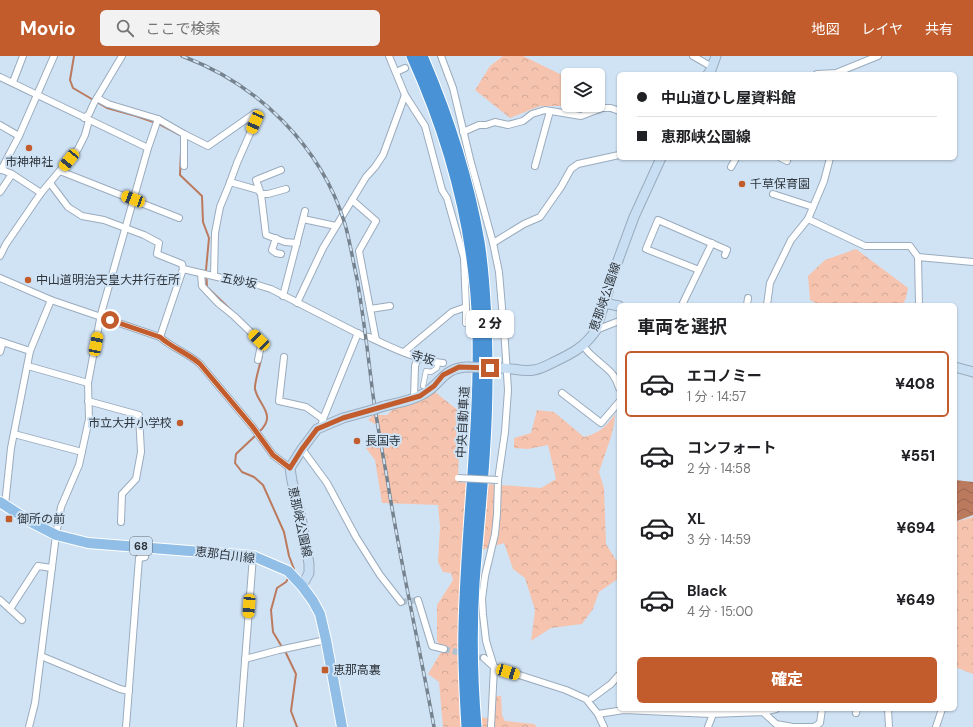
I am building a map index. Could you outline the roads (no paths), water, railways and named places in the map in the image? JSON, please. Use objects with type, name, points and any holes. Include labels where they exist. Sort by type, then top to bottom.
[{"type":"highway","name":"中央自動車道","points":[[412,56],[433,105],[454,166],[464,208],[475,288],[478,333],[478,380],[464,628],[467,727]]},
{"type":"highway","name":"中央自動車道","points":[[422,56],[441,102],[462,164],[471,199],[479,243],[484,287],[487,379],[472,629],[476,727]]},
{"type":"main road","points":[[710,71],[716,56]]},
{"type":"main road","name":"恵那峡公園線","points":[[302,586],[309,573],[309,564],[302,522],[290,468],[302,449],[322,423],[414,398],[427,391],[443,375],[459,367],[534,370],[562,358],[583,346],[596,330],[616,266],[634,217],[660,160]]},
{"type":"main road","points":[[604,303],[617,306]]},
{"type":"main road","points":[[957,368],[973,372]]},
{"type":"main road","name":"恵那白川線","points":[[2,504],[56,535],[88,543],[253,556],[291,574],[313,601],[320,614],[342,727]]},
{"type":"street","points":[[13,82],[23,56]]},
{"type":"street","points":[[41,193],[12,174],[0,170],[19,136],[54,56]]},
{"type":"street","points":[[0,256],[6,244],[41,193],[78,149],[85,135],[86,119],[122,56]]},
{"type":"street","points":[[389,56],[405,95],[425,126],[442,190],[447,198],[464,258],[466,324],[501,321]]},
{"type":"street","points":[[441,56],[453,88],[463,132],[493,243],[499,272],[504,368],[508,390],[506,425],[498,480],[495,534],[485,576],[482,599],[486,641],[494,667],[491,727]]},
{"type":"street","points":[[693,56],[710,71]]},
{"type":"street","points":[[838,72],[878,56]]},
{"type":"street","points":[[849,67],[850,72]]},
{"type":"street","points":[[396,72],[405,68]]},
{"type":"street","points":[[1,78],[13,82],[148,148]]},
{"type":"street","points":[[297,303],[323,248],[366,177],[383,155],[405,95]]},
{"type":"street","points":[[95,101],[158,119],[208,146],[254,113],[255,122],[237,162],[220,207],[215,233],[214,276]]},
{"type":"street","points":[[463,132],[479,125],[486,125],[495,122],[508,125],[523,121],[532,114],[545,110],[581,116],[602,108],[611,108],[617,110]]},
{"type":"street","points":[[535,166],[550,111]]},
{"type":"street","points":[[29,727],[35,703],[60,507],[79,465],[89,419],[88,382],[101,318],[133,199],[158,119]]},
{"type":"street","points":[[0,125],[19,136]]},
{"type":"street","points":[[184,134],[184,166]]},
{"type":"street","points":[[493,243],[524,224],[540,217],[571,169],[578,164],[617,155]]},
{"type":"street","points":[[731,167],[735,160]]},
{"type":"street","points":[[766,303],[770,283],[792,240],[808,219],[824,181],[829,160]]},
{"type":"street","points":[[281,170],[256,180],[261,194],[266,235],[285,242],[297,243]]},
{"type":"street","points":[[60,171],[179,218]]},
{"type":"street","points":[[0,192],[12,174]]},
{"type":"street","points":[[230,182],[258,190],[261,194],[268,194],[286,189]]},
{"type":"street","points":[[50,183],[68,207],[82,216],[104,220],[144,235],[159,243],[157,254],[182,264],[183,269],[160,337]]},
{"type":"street","points":[[773,194],[813,207]]},
{"type":"street","points":[[352,200],[376,220],[359,251],[376,340]]},
{"type":"street","points":[[283,296],[305,211]]},
{"type":"street","points":[[303,219],[336,226]]},
{"type":"street","points":[[808,219],[865,246],[910,246],[918,257],[919,303]]},
{"type":"street","points":[[699,270],[646,249],[658,220],[727,250],[725,255]]},
{"type":"street","points":[[276,238],[272,250],[281,254]]},
{"type":"street","points":[[683,303],[712,243]]},
{"type":"street","points":[[918,257],[973,262]]},
{"type":"street","name":"五妙坂","points":[[183,269],[264,286],[358,333]]},
{"type":"street","points":[[201,273],[202,286],[218,303],[259,340],[261,345],[258,360]]},
{"type":"street","points":[[0,278],[51,300],[160,337],[191,356],[200,364],[252,426],[273,455],[290,468]]},
{"type":"street","points":[[747,303],[748,298]]},
{"type":"street","points":[[2,504],[11,448],[30,351],[51,300]]},
{"type":"street","points":[[370,309],[390,306]]},
{"type":"street","points":[[404,352],[452,312],[466,306]]},
{"type":"street","points":[[596,330],[617,322]]},
{"type":"street","points":[[284,357],[279,401],[306,407],[322,423],[358,333]]},
{"type":"street","name":"寺坂","points":[[358,333],[404,352],[440,363]]},
{"type":"street","points":[[0,352],[2,342],[30,351]]},
{"type":"street","points":[[583,346],[617,379]]},
{"type":"street","points":[[414,398],[415,366],[418,357]]},
{"type":"street","points":[[423,386],[426,371],[431,372],[437,368],[440,363]]},
{"type":"street","points":[[28,366],[88,382]]},
{"type":"street","points":[[562,393],[601,423],[617,404]]},
{"type":"street","points":[[88,401],[139,415],[140,452],[136,479],[122,494],[121,522]]},
{"type":"street","points":[[14,434],[82,452]]},
{"type":"street","points":[[302,449],[327,483],[356,537],[380,575],[401,602]]},
{"type":"street","points":[[458,478],[498,480]]},
{"type":"street","points":[[126,727],[130,691],[139,558],[145,557],[146,551]]},
{"type":"street","points":[[240,727],[253,556]]},
{"type":"street","points":[[10,609],[38,566],[52,568]]},
{"type":"street","points":[[0,600],[22,620]]},
{"type":"street","points":[[418,600],[432,646],[444,649]]},
{"type":"street","points":[[245,659],[326,640]]},
{"type":"street","points":[[41,656],[120,689],[130,691]]},
{"type":"street","points":[[484,658],[494,667],[566,690],[586,699],[598,714],[604,727]]},
{"type":"street","points":[[592,698],[617,677]]},
{"type":"street","points":[[598,714],[618,711]]},
{"type":"street","points":[[668,711],[767,711]]},
{"type":"street","points":[[763,712],[776,724],[794,727],[814,727],[820,723],[822,711]]},
{"type":"street","points":[[888,711],[889,727]]},
{"type":"street","points":[[936,727],[941,711]]},
{"type":"street","points":[[708,727],[712,712]]},
{"type":"water","points":[[957,480],[973,482],[973,515],[957,521]]},
{"type":"waterway","points":[[74,56],[70,80],[73,88],[107,108],[159,124],[182,136]]},
{"type":"waterway","points":[[181,151],[180,175],[202,196],[203,222],[209,238],[206,270],[207,287],[233,312]]},
{"type":"waterway","points":[[258,335],[264,341],[263,346]]},
{"type":"waterway","points":[[259,432],[267,420],[267,415],[255,389],[262,355]]},
{"type":"waterway","points":[[256,435],[236,454],[235,463],[242,472],[254,477],[263,485],[284,532],[289,556],[294,569],[293,571]]},
{"type":"waterway","points":[[282,647],[273,632],[271,610],[277,588],[286,582],[289,577]]},
{"type":"waterway","points":[[285,651],[296,674],[291,711],[297,727]]},
{"type":"tunnel","points":[[401,602],[418,600]]},
{"type":"tunnel","points":[[444,649],[484,658]]},
{"type":"railway","points":[[182,56],[210,68],[236,83],[261,101],[283,121],[303,144],[320,169],[334,196],[345,224],[357,279],[392,509],[434,727]]},
{"type":"place","name":"市神神社","points":[[29,148]]},
{"type":"place","name":"千草保育園","points":[[742,184]]},
{"type":"place","name":"中山道明治天皇大井行在所","points":[[28,280]]},
{"type":"place","name":"市立大井小学校","points":[[180,423]]},
{"type":"place","name":"長国寺","points":[[357,441]]},
{"type":"place","name":"御所の前","points":[[9,519]]},
{"type":"place","name":"恵那高裏","points":[[325,670]]}]
